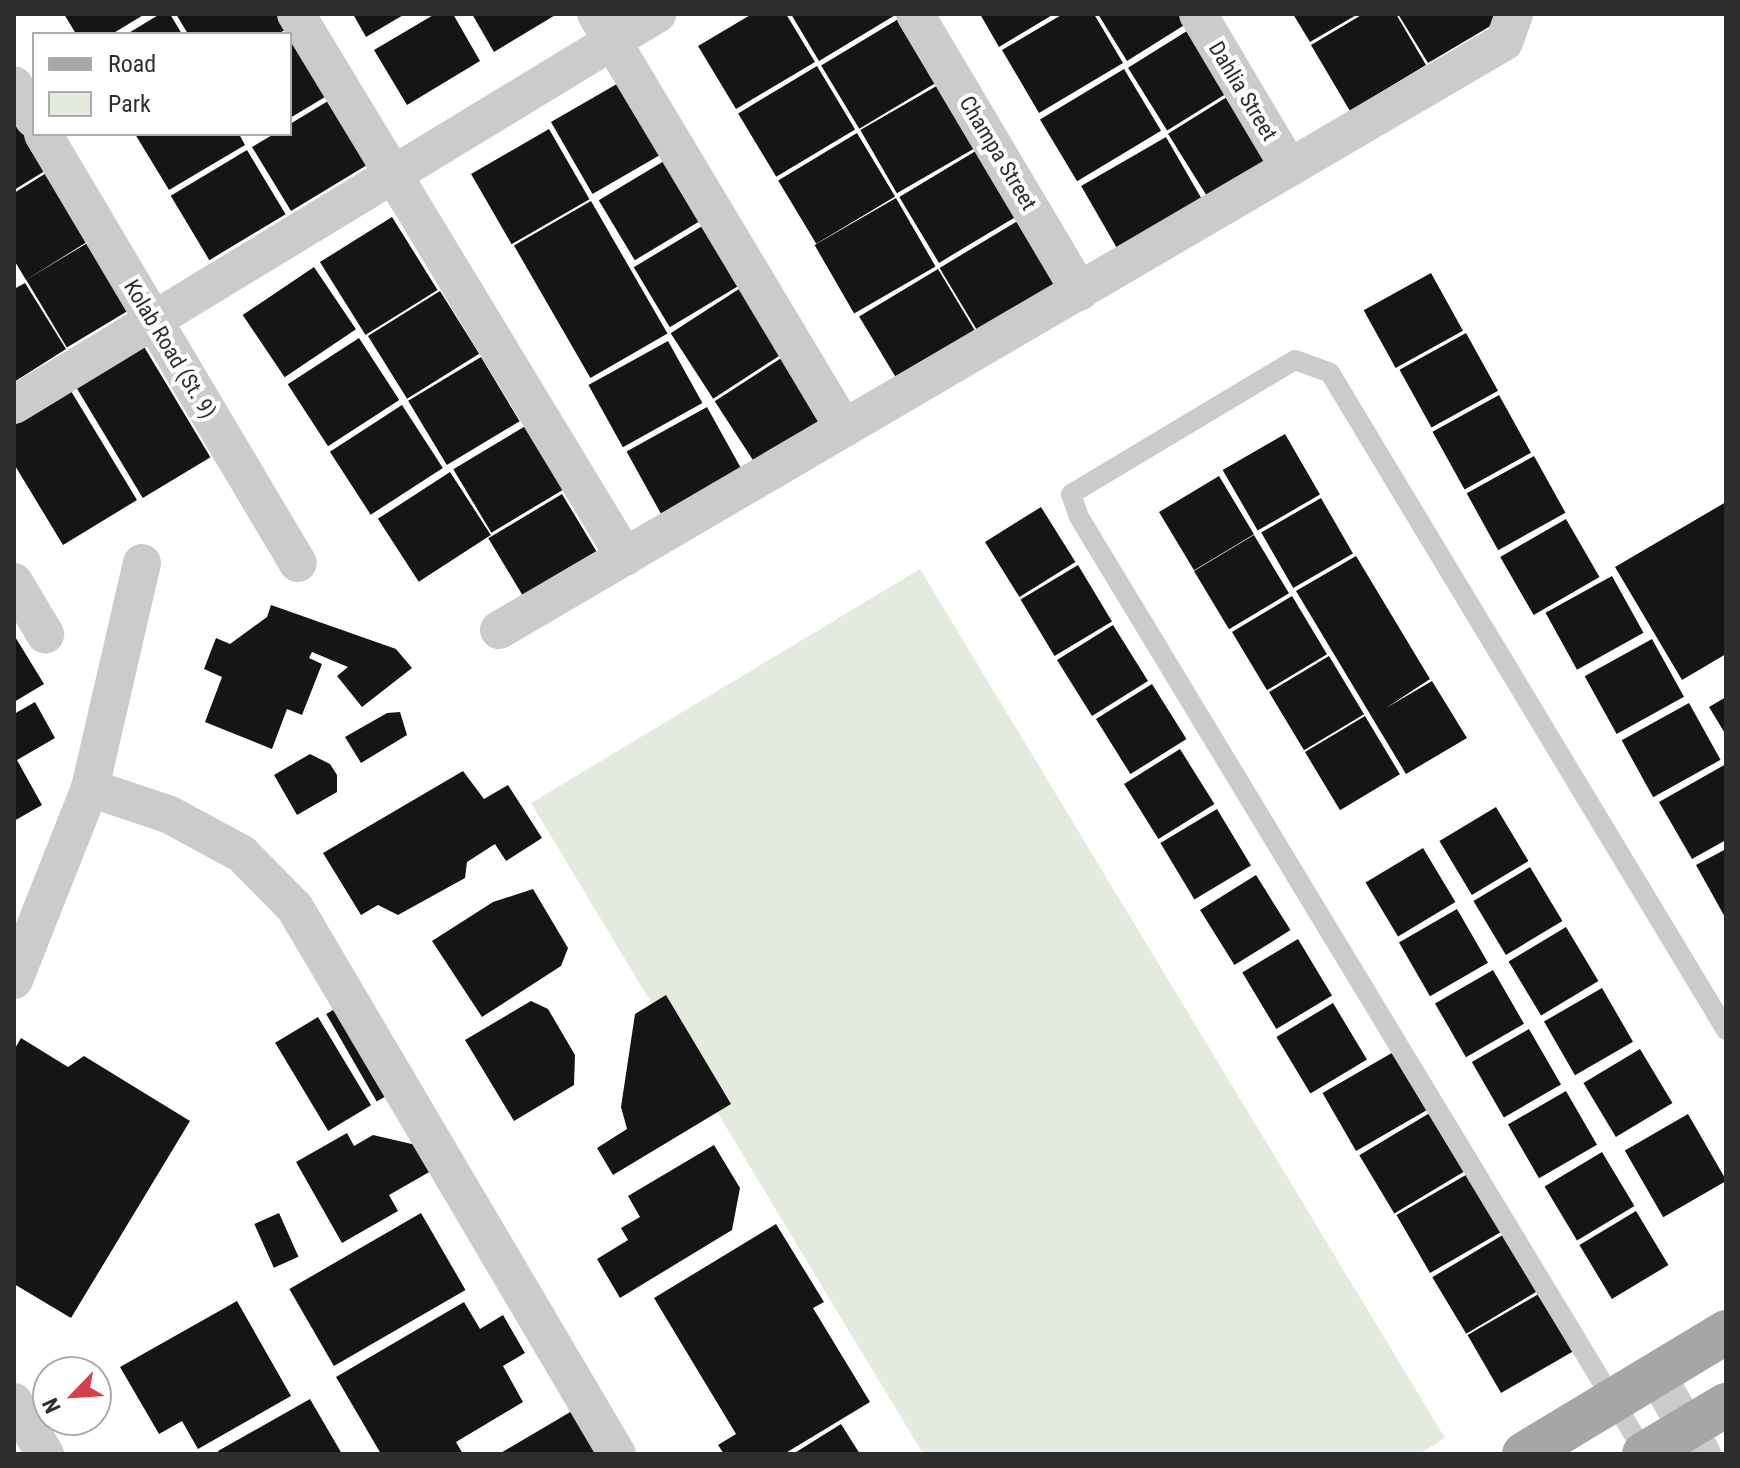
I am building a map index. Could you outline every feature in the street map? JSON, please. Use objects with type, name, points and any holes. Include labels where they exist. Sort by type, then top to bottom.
[{"type":"main road","points":[[1524,1454],[1726,1332]]},
{"type":"main road","points":[[1645,1454],[1695,1441],[1726,1405]]},
{"type":"street","points":[[296,14],[625,557]]},
{"type":"street","points":[[14,405],[393,175],[604,28],[657,14]]},
{"type":"street","name":"Champa Street","points":[[915,14],[1080,292]]},
{"type":"street","name":"Dahlia Street","points":[[1198,14],[1289,167]]},
{"type":"street","points":[[499,630],[1504,42],[1513,20]]},
{"type":"street","points":[[604,28],[844,428]]},
{"type":"street","points":[[14,85],[32,116]]},
{"type":"street","name":"Kolab Road (St. 9)","points":[[44,136],[298,563]]},
{"type":"street","points":[[14,980],[90,788],[142,563]]},
{"type":"street","points":[[14,582],[45,634]]},
{"type":"street","points":[[90,788],[170,815],[242,854],[295,908],[617,1454]]},
{"type":"street","points":[[1656,1374],[1695,1441]]},
{"type":"street","points":[[14,1402],[45,1454]]},
{"type":"lane","points":[[1645,1454],[1079,517],[1071,494],[1295,360],[1330,373],[1726,1030]]},
{"type":"green space","points":[[920,569],[1445,1438],[1419,1454],[923,1454],[531,803]]},
{"type":"building","points":[[64,14],[145,14],[115,32],[75,32]]},
{"type":"building","points":[[160,14],[170,14],[181,32],[130,32]]},
{"type":"building","points":[[176,14],[280,14],[288,28],[281,32],[187,32]]},
{"type":"building","points":[[353,14],[405,14],[366,37]]},
{"type":"building","points":[[435,14],[453,14],[480,61],[407,105],[374,50]]},
{"type":"building","points":[[472,14],[557,14],[494,52]]},
{"type":"building","points":[[752,14],[786,14],[815,62],[736,109],[698,46]]},
{"type":"building","points":[[791,14],[897,14],[819,61]]},
{"type":"building","points":[[980,14],[1054,14],[999,47]]},
{"type":"building","points":[[1063,14],[1094,14],[1123,63],[1039,113],[1002,50]]},
{"type":"building","points":[[1098,14],[1191,14],[1194,19],[1127,61]]},
{"type":"building","points":[[1293,14],[1358,14],[1310,42]]},
{"type":"building","points":[[1363,14],[1396,14],[1426,65],[1350,111],[1311,45]]},
{"type":"building","points":[[1398,14],[1502,14],[1504,18],[1428,63]]},
{"type":"building","points":[[900,18],[938,81],[859,129],[821,65]]},
{"type":"building","points":[[1195,26],[1234,89],[1167,131],[1128,68]]},
{"type":"building","points":[[292,42],[325,97],[292,117]]},
{"type":"building","points":[[817,66],[855,129],[776,177],[738,113]]},
{"type":"building","points":[[1124,69],[1161,131],[1077,181],[1040,119]]},
{"type":"building","points":[[622,81],[664,153],[592,194],[551,122]]},
{"type":"building","points":[[940,84],[976,147],[897,193],[860,130]]},
{"type":"building","points":[[1235,92],[1274,155],[1207,197],[1168,134]]},
{"type":"building","points":[[14,97],[32,126],[32,136],[38,136],[56,164],[14,190]]},
{"type":"building","points":[[328,101],[367,165],[291,211],[252,147],[271,136],[292,136],[292,123]]},
{"type":"building","points":[[549,129],[590,199],[512,244],[471,174]]},
{"type":"building","points":[[857,133],[895,196],[816,244],[778,180]]},
{"type":"building","points":[[136,136],[240,136],[245,145],[169,190]]},
{"type":"building","points":[[1166,137],[1202,200],[1118,249],[1081,186]]},
{"type":"building","points":[[979,149],[1019,215],[939,263],[899,197]]},
{"type":"building","points":[[247,150],[286,214],[209,260],[171,196]]},
{"type":"building","points":[[669,158],[705,218],[635,260],[599,200]]},
{"type":"building","points":[[56,167],[98,235],[26,280],[14,260],[14,193]]},
{"type":"building","points":[[896,198],[936,266],[854,313],[815,245]]},
{"type":"building","points":[[591,201],[668,334],[590,378],[514,246]]},
{"type":"building","points":[[392,217],[438,290],[365,335],[320,262]]},
{"type":"building","points":[[1021,219],[1061,286],[980,335],[940,268]]},
{"type":"building","points":[[704,225],[740,285],[670,327],[634,267]]},
{"type":"building","points":[[99,236],[140,304],[67,347],[26,280]]},
{"type":"building","points":[[314,267],[356,329],[285,377],[243,315]]},
{"type":"building","points":[[938,269],[979,337],[900,384],[859,316]]},
{"type":"building","points":[[1431,273],[1463,331],[1396,368],[1364,310]]},
{"type":"building","points":[[25,283],[66,349],[14,382],[14,289]]},
{"type":"building","points":[[742,287],[784,352],[713,399],[671,333]]},
{"type":"building","points":[[440,291],[479,354],[407,399],[368,336]]},
{"type":"building","points":[[1466,333],[1498,391],[1432,428],[1400,370]]},
{"type":"building","points":[[359,338],[399,400],[328,446],[288,384]]},
{"type":"building","points":[[668,341],[702,403],[623,447],[588,385]]},
{"type":"building","points":[[143,345],[210,457],[143,498],[75,386]]},
{"type":"building","points":[[786,355],[828,420],[757,466],[715,401]]},
{"type":"building","points":[[481,357],[520,421],[447,465],[408,401]]},
{"type":"building","points":[[71,391],[137,500],[63,545],[14,464],[14,425]]},
{"type":"building","points":[[1499,395],[1531,453],[1465,490],[1433,432]]},
{"type":"building","points":[[402,405],[443,468],[371,515],[330,452]]},
{"type":"building","points":[[707,407],[741,469],[661,514],[627,452]]},
{"type":"building","points":[[527,425],[565,488],[491,533],[453,469]]},
{"type":"building","points":[[1285,434],[1320,495],[1258,531],[1223,470]]},
{"type":"building","points":[[1534,456],[1566,513],[1498,550],[1467,493]]},
{"type":"building","points":[[450,472],[491,535],[419,582],[378,519]]},
{"type":"building","points":[[1219,476],[1254,534],[1194,570],[1159,512]]},
{"type":"building","points":[[562,494],[600,557],[526,602],[488,538]]},
{"type":"building","points":[[1321,498],[1353,553],[1293,588],[1261,532]]},
{"type":"building","points":[[1726,502],[1726,654],[1682,680],[1615,567]]},
{"type":"building","points":[[1041,507],[1075,562],[1019,597],[985,542]]},
{"type":"building","points":[[1566,519],[1600,577],[1534,615],[1500,557]]},
{"type":"building","points":[[1254,535],[1289,593],[1229,629],[1194,571]]},
{"type":"building","points":[[1356,556],[1430,679],[1386,708],[1432,681],[1467,738],[1406,774],[1296,591]]},
{"type":"building","points":[[1078,565],[1112,622],[1055,656],[1021,600]]},
{"type":"building","points":[[1612,576],[1644,633],[1577,670],[1546,613]]},
{"type":"building","points":[[1292,596],[1327,654],[1267,690],[1232,632]]},
{"type":"building","points":[[271,605],[396,649],[412,668],[362,707],[337,676],[348,667],[312,652],[309,658],[322,664],[302,715],[287,709],[272,749],[205,722],[222,677],[204,669],[216,638],[230,644],[267,617]]},
{"type":"building","points":[[1113,625],[1148,681],[1092,716],[1057,660]]},
{"type":"building","points":[[14,635],[44,684],[14,702]]},
{"type":"building","points":[[1652,639],[1684,697],[1617,734],[1585,676]]},
{"type":"building","points":[[1329,656],[1364,714],[1304,750],[1269,692]]},
{"type":"building","points":[[1152,684],[1186,739],[1130,774],[1096,719]]},
{"type":"building","points":[[1726,697],[1726,735],[1709,707]]},
{"type":"building","points":[[35,702],[55,738],[17,760],[42,805],[14,821],[14,714]]},
{"type":"building","points":[[1689,703],[1721,760],[1653,797],[1622,740]]},
{"type":"building","points":[[400,712],[407,735],[361,763],[345,737],[387,713]]},
{"type":"building","points":[[1365,716],[1400,774],[1340,810],[1305,752]]},
{"type":"building","points":[[1180,749],[1214,804],[1158,839],[1124,784]]},
{"type":"building","points":[[310,754],[330,764],[337,775],[337,792],[297,815],[274,775]]},
{"type":"building","points":[[1726,764],[1726,840],[1692,859],[1659,802]]},
{"type":"building","points":[[463,771],[484,799],[508,785],[542,838],[506,861],[495,844],[467,862],[465,878],[398,915],[378,905],[361,915],[323,853]]},
{"type":"building","points":[[1496,807],[1528,861],[1472,895],[1439,841]]},
{"type":"building","points":[[1217,809],[1251,866],[1194,900],[1160,843]]},
{"type":"building","points":[[1423,848],[1455,902],[1398,937],[1366,883]]},
{"type":"building","points":[[1726,849],[1726,919],[1696,865]]},
{"type":"building","points":[[1530,867],[1562,921],[1506,955],[1473,901]]},
{"type":"building","points":[[1256,875],[1290,930],[1234,965],[1200,910]]},
{"type":"building","points":[[533,889],[568,948],[561,966],[482,1017],[432,941],[493,902]]},
{"type":"building","points":[[1457,909],[1488,963],[1430,996],[1399,942]]},
{"type":"building","points":[[1566,927],[1598,981],[1541,1016],[1509,962]]},
{"type":"building","points":[[1298,939],[1332,996],[1276,1029],[1242,972]]},
{"type":"building","points":[[1493,970],[1524,1024],[1466,1057],[1435,1004]]},
{"type":"building","points":[[1602,988],[1633,1042],[1575,1075],[1544,1021]]},
{"type":"building","points":[[666,995],[731,1104],[613,1175],[597,1148],[627,1129],[621,1107],[635,1014]]},
{"type":"building","points":[[531,1001],[548,1009],[575,1055],[574,1085],[514,1121],[465,1040]]},
{"type":"building","points":[[347,1002],[398,1089],[377,1101],[326,1014]]},
{"type":"building","points":[[1333,1003],[1367,1060],[1310,1094],[1276,1037]]},
{"type":"building","points":[[318,1017],[371,1105],[328,1131],[275,1043]]},
{"type":"building","points":[[1529,1029],[1561,1084],[1504,1117],[1472,1062]]},
{"type":"building","points":[[21,1038],[68,1067],[84,1056],[190,1121],[71,1318],[14,1284],[14,1050]]},
{"type":"building","points":[[1640,1049],[1672,1103],[1616,1137],[1583,1083]]},
{"type":"building","points":[[1397,1050],[1430,1108],[1356,1151],[1323,1093]]},
{"type":"building","points":[[1566,1091],[1597,1145],[1539,1178],[1508,1124]]},
{"type":"building","points":[[1433,1111],[1468,1169],[1394,1214],[1359,1155]]},
{"type":"building","points":[[1688,1114],[1726,1181],[1663,1217],[1625,1150]]},
{"type":"building","points":[[347,1133],[354,1146],[373,1135],[416,1145],[431,1171],[389,1195],[398,1211],[342,1243],[296,1162]]},
{"type":"building","points":[[714,1145],[740,1188],[732,1230],[620,1298],[597,1259],[628,1240],[621,1228],[640,1217],[628,1196]]},
{"type":"building","points":[[1602,1152],[1634,1206],[1577,1241],[1545,1187]]},
{"type":"building","points":[[1471,1172],[1504,1230],[1430,1273],[1397,1215]]},
{"type":"building","points":[[1636,1211],[1668,1265],[1612,1299],[1579,1245]]},
{"type":"building","points":[[279,1213],[299,1257],[274,1268],[254,1224]]},
{"type":"building","points":[[421,1213],[466,1290],[334,1366],[289,1289]]},
{"type":"building","points":[[776,1224],[824,1302],[813,1308],[870,1402],[784,1454],[724,1454],[718,1445],[736,1434],[654,1298]]},
{"type":"building","points":[[1506,1233],[1540,1290],[1466,1334],[1432,1277]]},
{"type":"building","points":[[1542,1292],[1576,1350],[1501,1393],[1468,1335]]},
{"type":"building","points":[[237,1301],[291,1396],[198,1449],[182,1421],[159,1434],[120,1367]]},
{"type":"building","points":[[464,1302],[480,1329],[503,1315],[525,1353],[503,1366],[523,1402],[456,1442],[463,1454],[381,1454],[336,1377]]},
{"type":"building","points":[[310,1399],[342,1454],[219,1454],[218,1451]]},
{"type":"building","points":[[572,1411],[597,1454],[499,1454]]},
{"type":"building","points":[[841,1424],[860,1454],[793,1454]]}]
